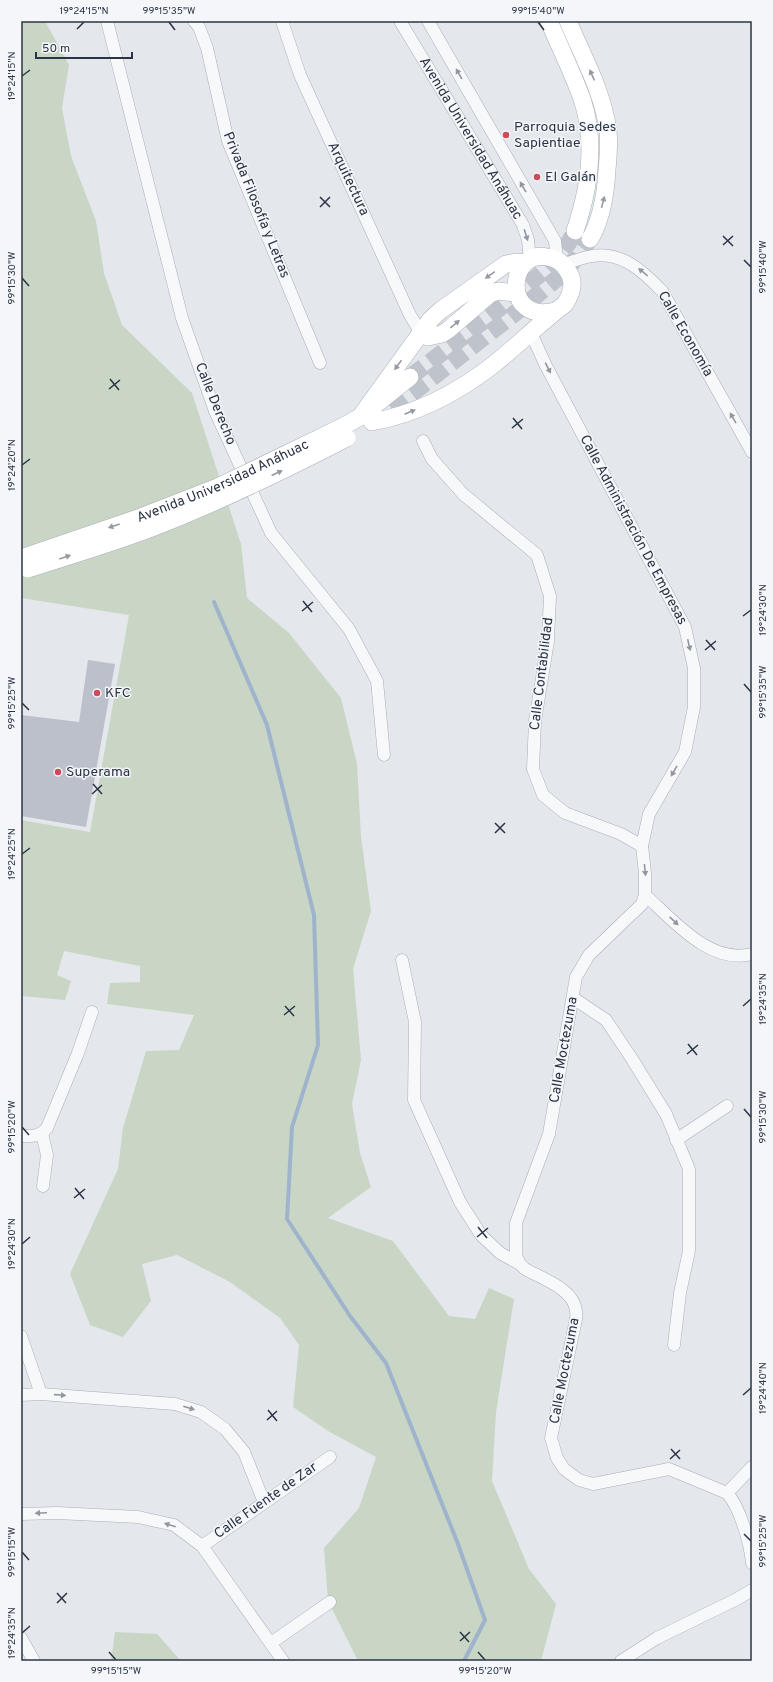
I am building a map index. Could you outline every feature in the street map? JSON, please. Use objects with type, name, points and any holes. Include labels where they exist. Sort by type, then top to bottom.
[{"type":"main road","points":[[549,21],[583,103],[589,132],[590,162],[583,235],[595,231],[604,200],[608,164],[608,131],[595,82],[568,21]]},
{"type":"main road","points":[[543,256],[560,262],[570,273],[572,284],[571,295],[565,304],[492,366],[449,395],[396,418],[366,419],[431,319],[493,272],[506,264],[528,262],[543,256]]},
{"type":"main road","points":[[528,262],[517,276],[515,285],[531,333]]},
{"type":"main road","points":[[421,333],[428,337],[442,334],[490,294],[498,291],[520,299],[534,312],[545,314],[556,311]]},
{"type":"main road","name":"Avenida Universidad Anáhuac","points":[[366,419],[410,377]]},
{"type":"main road","name":"Avenida Universidad Anáhuac","points":[[23,566],[149,529],[224,498],[284,470],[366,419],[392,409]]},
{"type":"street","name":"Calle Derecho","points":[[107,21],[182,318],[215,411],[271,532],[349,629],[377,681],[384,755]]},
{"type":"street","name":"Privada Filosofía y Letras","points":[[194,21],[199,27],[207,48],[228,141],[320,363]]},
{"type":"street","name":"Arquitectura","points":[[282,21],[300,74],[410,315],[421,333]]},
{"type":"street","name":"Avenida Universidad Anáhuac","points":[[400,21],[523,225],[528,240],[528,262]]},
{"type":"street","name":"Avenida Universidad Anáhuac","points":[[428,21],[554,241],[560,262]]},
{"type":"street","name":"Calle Economía","points":[[560,262],[589,256],[610,256],[629,262],[645,273],[662,291],[752,452]]},
{"type":"street","name":"Calle Administración De Empresas","points":[[531,333],[546,366],[685,627],[694,668],[694,707],[685,752],[649,814],[642,846]]},
{"type":"street","name":"Calle Contabilidad","points":[[423,441],[432,459],[463,494],[537,555],[550,596],[548,641],[535,721],[533,769],[543,796],[565,813],[621,834],[642,846]]},
{"type":"street","points":[[642,846],[646,895],[693,938],[718,953],[746,956],[752,954]]},
{"type":"street","name":"Calle Moctezuma","points":[[646,895],[642,904],[588,955],[576,977],[549,1134],[516,1223],[516,1256],[520,1264],[525,1269],[565,1291],[572,1301],[576,1311],[575,1324],[551,1438],[557,1458],[564,1469],[579,1480],[593,1484],[669,1469],[727,1493]]},
{"type":"street","points":[[402,960],[415,1022],[414,1100],[460,1202],[481,1235],[500,1254],[520,1264]]},
{"type":"street","points":[[572,998],[606,1020],[666,1114],[689,1169],[689,1251],[680,1293],[674,1345]]},
{"type":"street","points":[[21,1136],[42,1134],[47,1128],[78,1053],[92,1012]]},
{"type":"street","points":[[676,1140],[727,1106]]},
{"type":"street","points":[[42,1134],[47,1155],[43,1186]]},
{"type":"street","points":[[21,1336],[41,1394]]},
{"type":"street","points":[[21,1395],[41,1394],[175,1404],[201,1412],[225,1429],[244,1452],[264,1502]]},
{"type":"street","name":"Calle Fuente de Zar","points":[[202,1546],[330,1457]]},
{"type":"street","points":[[752,1467],[727,1493],[734,1500],[738,1509],[752,1557]]},
{"type":"street","points":[[21,1514],[57,1512],[138,1516],[174,1525],[202,1546],[283,1661]]},
{"type":"street","points":[[621,1661],[657,1638],[737,1599],[752,1590]]},
{"type":"street","points":[[271,1643],[330,1602]]},
{"type":"street","points":[[21,1638],[34,1661]]},
{"type":"green space","points":[[21,21],[45,21],[69,65],[62,108],[71,156],[96,221],[104,273],[122,325],[192,393],[241,544],[247,598],[289,633],[341,698],[357,764],[361,837],[371,911],[353,969],[361,1060],[352,1104],[360,1153],[371,1187],[328,1218],[393,1241],[449,1316],[475,1319],[489,1288],[514,1299],[496,1412],[492,1481],[529,1569],[556,1604],[541,1661],[358,1661],[328,1601],[324,1548],[359,1508],[376,1457],[328,1431],[293,1407],[299,1345],[280,1318],[230,1282],[177,1255],[142,1264],[151,1301],[123,1337],[90,1325],[70,1274],[118,1169],[123,1128],[146,1051],[179,1050],[194,1015],[107,1004],[110,983],[140,982],[140,966],[64,951],[57,975],[71,981],[65,1000],[21,996],[21,820],[90,832],[129,615],[21,598]]},
{"type":"green space","points":[[115,1632],[157,1634],[181,1661],[111,1661]]},
{"type":"building","name":"Superama","points":[[88,660],[115,664],[86,827],[21,816],[21,715],[79,722]]},
{"type":"waterway","points":[[214,602],[267,725],[314,915],[318,1045],[292,1127],[287,1219],[350,1316],[386,1363],[458,1544],[485,1620],[464,1661]]},
{"type":"tunnel","points":[[410,377],[480,324],[544,271],[558,257],[575,231]]},
{"type":"tunnel","points":[[392,409],[514,314],[566,271],[590,239]]},
{"type":"place","name":"Parroquia Sedes Sapientiae","points":[[506,135]]},
{"type":"place","name":"El Galán","points":[[537,177]]},
{"type":"place","name":"KFC","points":[[97,693]]},
{"type":"place","name":"Superama","points":[[58,772]]}]
